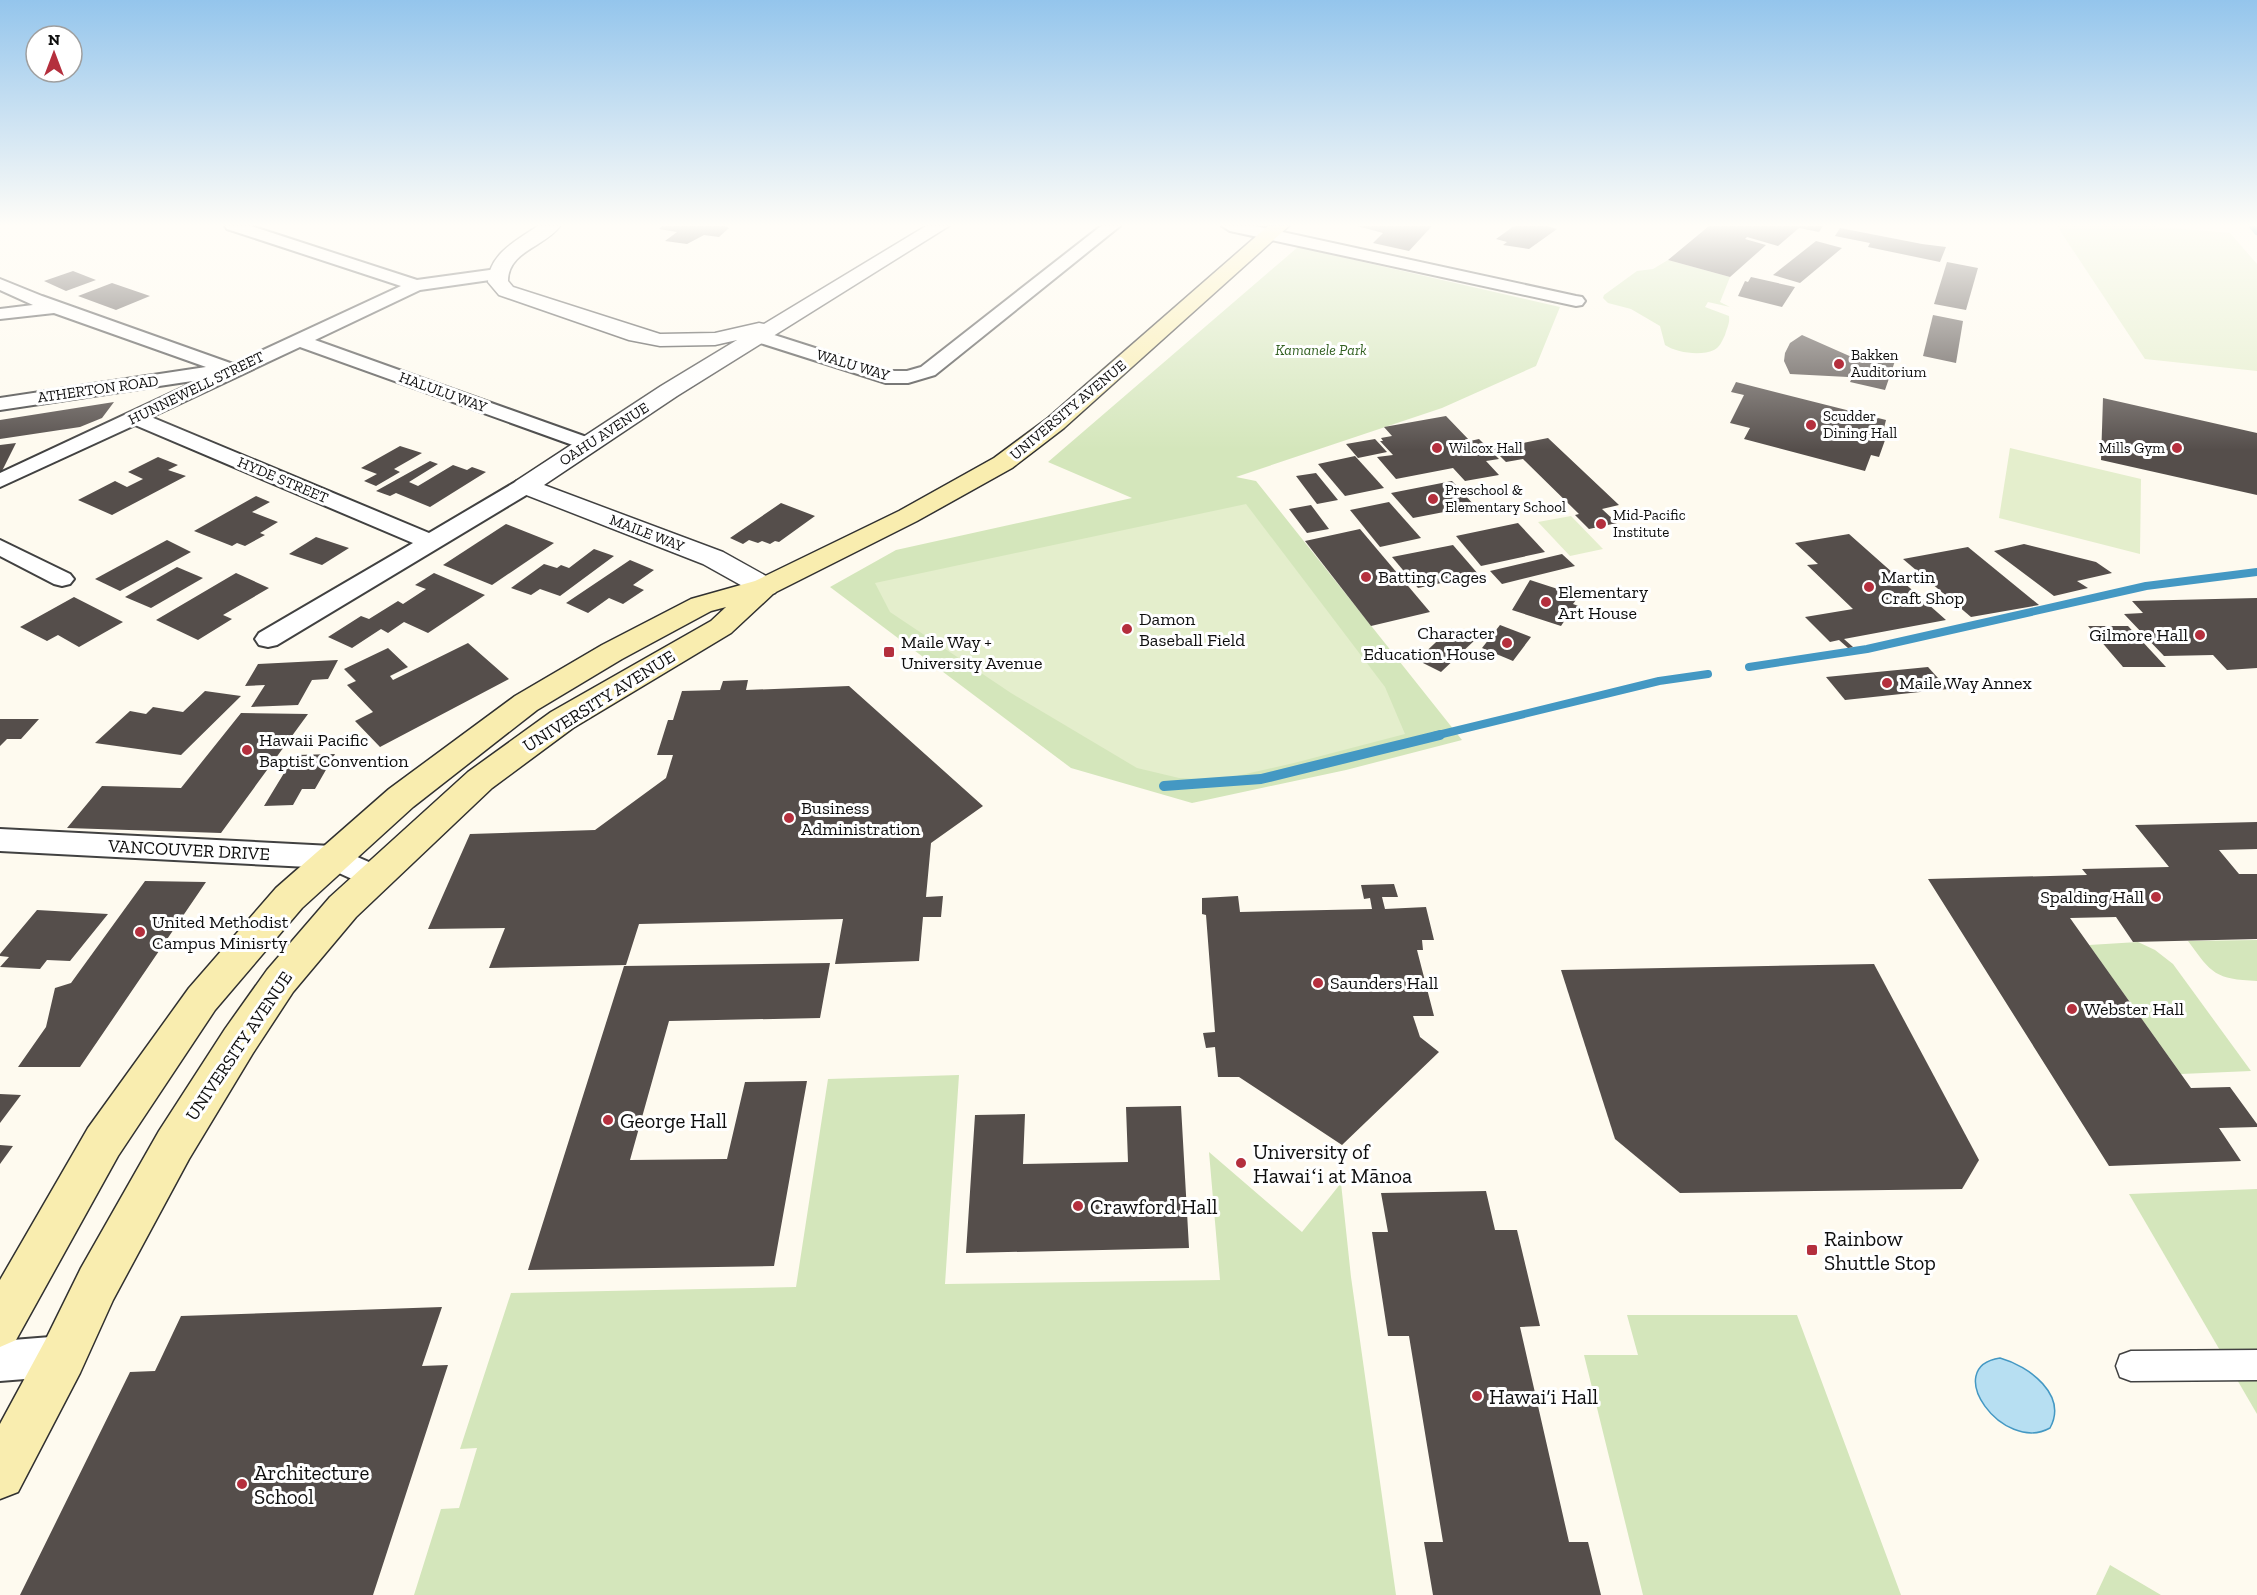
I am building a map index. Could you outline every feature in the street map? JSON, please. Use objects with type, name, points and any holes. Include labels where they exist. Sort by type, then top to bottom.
[{"type":"main road","name":"UNIVERSITY AVENUE","points":[[0,1324],[103,1142],[202,999],[290,898],[332,857],[401,798],[526,703],[612,652],[701,605],[765,587],[917,512],[1003,463],[1056,423],[1196,300]]},
{"type":"main road","name":"UNIVERSITY AVENUE","points":[[0,1474],[63,1356],[97,1284],[174,1145],[239,1041],[280,981],[343,907],[480,780],[562,720],[721,627],[765,587]]},
{"type":"street","points":[[38,300],[232,370]]},
{"type":"street","name":"HUNNEWELL STREET","points":[[0,481],[383,300]]},
{"type":"street","points":[[531,300],[660,340],[729,357]]},
{"type":"street","name":"OAHU AVENUE","points":[[268,639],[525,486],[669,391],[820,300]]},
{"type":"street","name":"WALU WAY","points":[[761,337],[886,377],[919,375],[928,371],[1018,300]]},
{"type":"street","points":[[0,314],[56,308]]},
{"type":"street","points":[[660,340],[699,340],[731,336],[797,315]]},
{"type":"street","name":"HALULU WAY","points":[[298,340],[588,444]]},
{"type":"street","points":[[660,340],[677,355],[682,367],[679,379],[669,391]]},
{"type":"street","name":"ATHERTON ROAD","points":[[0,404],[232,370]]},
{"type":"street","name":"HYDE STREET","points":[[135,418],[431,542]]},
{"type":"street","name":"MAILE WAY","points":[[525,486],[713,558],[765,587]]},
{"type":"street","points":[[0,547],[62,579]]},
{"type":"street","name":"VANCOUVER DRIVE","points":[[0,840],[332,857],[374,877]]},
{"type":"street","points":[[0,1361],[63,1356]]},
{"type":"street","points":[[2131,1366],[2257,1365]]},
{"type":"green space","name":"Kamanele Park","points":[[1236,300],[1531,300],[1560,307],[1536,366],[1442,408],[1236,477],[1256,481],[1462,740],[1346,770],[1192,803],[1071,768],[830,587],[896,550],[1132,498],[1048,462]]},
{"type":"green space","points":[[1605,300],[1721,300],[1730,307],[1708,302],[1705,307],[1729,316],[1729,323],[1719,346],[1714,350],[1696,353],[1682,352],[1665,345],[1660,326],[1631,309]]},
{"type":"green space","points":[[2106,300],[2257,300],[2257,371],[2145,359]]},
{"type":"green space","points":[[2010,448],[2141,479],[2140,554],[1999,518]]},
{"type":"green space","name":"Damon Baseball Field","points":[[1246,504],[1385,687],[1405,734],[1219,780],[1179,778],[1137,768],[1011,693],[890,612],[875,583]]},
{"type":"green space","points":[[1571,516],[1603,549],[1570,556],[1538,522]]},
{"type":"green space","points":[[2257,940],[2257,981],[2232,979],[2216,973],[2209,968],[2188,941]]},
{"type":"green space","points":[[2138,942],[2155,950],[2173,964],[2251,1071],[2181,1074],[2089,945]]},
{"type":"green space","points":[[959,1075],[945,1284],[1220,1280],[1209,1152],[1302,1232],[1341,1183],[1351,1277],[1396,1595],[414,1595],[441,1509],[459,1508],[477,1448],[460,1449],[511,1293],[796,1287],[828,1079]]},
{"type":"green space","points":[[2257,1189],[2257,1414],[2129,1194]]},
{"type":"green space","points":[[1627,1315],[1797,1315],[1901,1595],[1643,1595],[1584,1355],[1638,1355]]},
{"type":"green space","points":[[2110,1565],[2161,1595],[2096,1595]]},
{"type":"water","points":[[2000,1358],[2033,1375],[2050,1393],[2054,1404],[2054,1416],[2050,1428],[2032,1433],[2014,1429],[1998,1420],[1985,1406],[1977,1391],[1976,1376],[1983,1365]]},
{"type":"building","points":[[90,300],[139,300],[116,310]]},
{"type":"building","points":[[1756,300],[1786,300],[1782,307]]},
{"type":"building","points":[[1935,300],[1969,300],[1966,310],[1934,304]]},
{"type":"building","points":[[1933,315],[1963,321],[1956,363],[1923,356]]},
{"type":"building","name":"Bakken Auditorium","points":[[1802,335],[1854,358],[1859,359],[1861,353],[1895,361],[1885,390],[1850,382],[1852,378],[1848,377],[1790,374],[1784,361],[1785,353],[1790,343]]},
{"type":"building","name":"Scudder Dining Hall","points":[[1736,382],[1886,420],[1884,428],[1889,429],[1879,457],[1871,455],[1865,471],[1744,439],[1750,428],[1730,423],[1744,395],[1731,392]]},
{"type":"building","name":"Mills Gym","points":[[2103,398],[2257,433],[2257,495],[2101,460]]},
{"type":"building","points":[[114,402],[102,418],[80,427],[0,439],[0,420]]},
{"type":"building","name":"Wilcox Hall","points":[[1446,416],[1470,441],[1479,439],[1499,459],[1486,461],[1499,475],[1465,481],[1453,468],[1396,479],[1377,457],[1393,455],[1380,441],[1383,441],[1381,438],[1392,436],[1384,427]]},
{"type":"building","points":[[1548,438],[1619,505],[1602,509],[1617,523],[1589,529],[1575,515],[1579,514],[1523,459],[1506,462],[1493,449]]},
{"type":"building","points":[[1375,439],[1387,452],[1358,458],[1346,444]]},
{"type":"building","points":[[16,443],[2,471],[0,471],[0,445]]},
{"type":"building","points":[[400,446],[422,453],[394,469],[400,472],[376,486],[364,481],[377,474],[361,468]]},
{"type":"building","points":[[1355,456],[1384,488],[1345,496],[1318,464]]},
{"type":"building","points":[[158,457],[178,465],[168,470],[186,476],[112,515],[78,500],[115,481],[127,487],[143,479],[128,472]]},
{"type":"building","points":[[430,461],[438,464],[409,482],[418,486],[453,465],[467,470],[472,467],[486,472],[430,507],[396,493],[390,496],[376,491]]},
{"type":"building","points":[[1316,473],[1338,500],[1317,504],[1296,476]]},
{"type":"building","name":"Preschool & Elementary School","points":[[1452,481],[1475,506],[1413,518],[1391,493]]},
{"type":"building","points":[[256,496],[270,502],[252,512],[278,522],[260,533],[265,535],[245,546],[237,543],[232,546],[194,531]]},
{"type":"building","points":[[1389,502],[1421,538],[1380,547],[1350,510]]},
{"type":"building","points":[[781,503],[815,516],[779,542],[775,541],[770,544],[749,540],[743,544],[730,538]]},
{"type":"building","points":[[1311,505],[1329,529],[1307,533],[1289,509]]},
{"type":"building","points":[[1518,523],[1545,552],[1481,566],[1456,536]]},
{"type":"building","points":[[506,524],[554,543],[492,585],[443,565]]},
{"type":"building","name":"Batting Cages","points":[[1360,529],[1430,612],[1371,626],[1305,541]]},
{"type":"building","name":"Martin Craft Shop","points":[[1849,534],[1946,620],[1844,639],[1853,647],[1848,648],[1839,640],[1830,642],[1805,617],[1853,609],[1807,565],[1818,564],[1795,543]]},
{"type":"building","points":[[316,537],[349,548],[322,565],[289,554]]},
{"type":"building","points":[[167,540],[191,552],[120,591],[95,579]]},
{"type":"building","points":[[2024,544],[2096,562],[2112,573],[2077,581],[2088,588],[2054,596],[1994,551]]},
{"type":"building","points":[[1453,545],[1479,575],[1418,588],[1392,557]]},
{"type":"building","points":[[1968,547],[2039,605],[1971,617],[1903,559]]},
{"type":"building","points":[[594,549],[614,556],[560,596],[540,589],[531,595],[511,588],[544,564],[557,568],[561,565],[569,568]]},
{"type":"building","points":[[1562,554],[1575,566],[1502,584],[1490,571]]},
{"type":"building","points":[[630,560],[654,570],[633,585],[644,590],[623,604],[609,598],[588,613],[566,603]]},
{"type":"building","points":[[177,567],[203,578],[151,608],[125,597]]},
{"type":"building","points":[[236,573],[269,588],[223,615],[232,619],[198,640],[156,620]]},
{"type":"building","points":[[434,573],[485,595],[428,633],[404,622],[388,633],[381,629],[352,648],[328,637],[361,616],[369,619],[398,601],[403,604],[426,589],[415,585]]},
{"type":"building","name":"Elementary Art House","points":[[1530,580],[1567,592],[1565,596],[1576,600],[1573,604],[1581,607],[1572,622],[1565,620],[1561,626],[1512,610]]},
{"type":"building","points":[[74,597],[123,622],[79,647],[58,635],[47,641],[20,627]]},
{"type":"building","name":"Gilmore Hall","points":[[2257,598],[2257,668],[2227,670],[2213,655],[2164,656],[2124,614],[2143,613],[2132,601]]},
{"type":"building","name":"Character Education House","points":[[1500,625],[1531,637],[1513,661],[1482,648]]},
{"type":"building","points":[[2088,626],[2128,626],[2166,667],[2123,667]]},
{"type":"building","points":[[1451,628],[1476,639],[1441,672],[1417,660]]},
{"type":"building","points":[[468,643],[509,679],[380,747],[355,721],[373,712],[347,685],[356,681],[344,669],[388,648],[408,667],[390,676],[393,680]]},
{"type":"building","points":[[338,660],[328,679],[312,680],[298,705],[251,707],[265,685],[245,686],[258,664]]},
{"type":"building","name":"Maile Way Annex","points":[[1928,667],[1948,689],[1845,700],[1826,677]]},
{"type":"building","name":"Business Administration","points":[[748,680],[746,690],[849,686],[983,806],[931,843],[926,897],[943,896],[941,917],[923,917],[919,961],[835,964],[843,919],[639,924],[626,965],[489,968],[505,928],[428,929],[470,834],[595,830],[666,778],[673,755],[657,755],[668,720],[673,720],[682,691],[720,690],[723,681]]},
{"type":"building","points":[[205,691],[241,696],[181,755],[95,743],[130,711],[146,714],[153,707],[183,712]]},
{"type":"building","name":"Hawaii Pacific Baptist Convention","points":[[241,713],[308,714],[221,833],[67,828],[102,786],[181,788]]},
{"type":"building","points":[[0,719],[39,719],[21,739],[7,739],[0,746]]},
{"type":"building","points":[[335,754],[315,789],[302,789],[293,805],[264,806],[295,755]]},
{"type":"building","name":"Webster Hall","points":[[2257,822],[2257,849],[2219,850],[2239,874],[2257,874],[2257,939],[2133,942],[2116,917],[2070,918],[2191,1088],[2230,1087],[2257,1124],[2257,1127],[2219,1128],[2241,1161],[2109,1166],[1928,879],[2087,875],[2082,869],[2169,867],[2135,825]]},
{"type":"building","name":"United Methodist Campus Minisrty","points":[[145,881],[206,882],[80,1067],[18,1067],[46,1027],[55,988],[71,983]]},
{"type":"building","name":"Saunders Hall","points":[[1394,884],[1398,897],[1382,897],[1385,909],[1426,907],[1434,940],[1422,940],[1423,950],[1417,950],[1434,1016],[1413,1016],[1420,1037],[1439,1052],[1342,1145],[1239,1077],[1218,1077],[1215,1047],[1206,1048],[1203,1033],[1215,1032],[1206,915],[1202,914],[1202,898],[1238,896],[1240,912],[1372,909],[1370,898],[1364,899],[1361,885]]},
{"type":"building","points":[[37,910],[108,914],[70,961],[47,960],[40,969],[0,967],[9,957],[0,956],[0,954]]},
{"type":"building","name":"George Hall","points":[[830,963],[820,1018],[669,1021],[630,1160],[727,1159],[745,1082],[807,1081],[774,1266],[528,1270],[624,966]]},
{"type":"building","points":[[1874,964],[1979,1160],[1962,1189],[1680,1193],[1615,1139],[1561,970]]},
{"type":"building","points":[[0,1094],[21,1095],[0,1123]]},
{"type":"building","name":"Crawford Hall","points":[[1181,1106],[1189,1248],[966,1253],[975,1115],[1025,1114],[1023,1164],[1128,1162],[1126,1107]]},
{"type":"building","points":[[0,1145],[13,1146],[0,1164]]},
{"type":"building","name":"Hawai‘i Hall","points":[[1486,1191],[1495,1230],[1517,1230],[1540,1326],[1520,1327],[1569,1542],[1588,1542],[1601,1595],[1433,1595],[1424,1542],[1443,1542],[1409,1336],[1388,1336],[1372,1232],[1388,1232],[1381,1193]]},
{"type":"building","name":"Architecture School","points":[[442,1307],[422,1366],[448,1365],[373,1595],[20,1595],[130,1372],[155,1371],[181,1316]]},
{"type":"waterway","points":[[1749,667],[1867,649],[2146,586],[2257,572]]},
{"type":"waterway","points":[[1434,736],[1659,681],[1708,674]]},
{"type":"waterway","points":[[1164,786],[1261,779],[1440,735]]},
{"type":"place","name":"Bakken Auditorium","points":[[1839,364]]},
{"type":"place","name":"Scudder Dining Hall","points":[[1811,425]]},
{"type":"place","name":"Wilcox Hall","points":[[1437,448]]},
{"type":"place","name":"Mills Gym","points":[[2177,448]]},
{"type":"place","name":"Preschool & Elementary School","points":[[1433,499]]},
{"type":"place","name":"Mid-Pacific Institute","points":[[1601,524]]},
{"type":"place","name":"Batting Cages","points":[[1366,577]]},
{"type":"place","name":"Martin Craft Shop","points":[[1869,587]]},
{"type":"place","name":"Elementary Art House","points":[[1546,602]]},
{"type":"place","name":"Damon Baseball Field","points":[[1127,629]]},
{"type":"place","name":"Gilmore Hall","points":[[2200,635]]},
{"type":"place","name":"Character Education House","points":[[1507,643]]},
{"type":"place","name":"Maile Way + University Avenue","points":[[889,652]]},
{"type":"place","name":"Maile Way Annex","points":[[1887,683]]},
{"type":"place","name":"Hawaii Pacific Baptist Convention","points":[[247,750]]},
{"type":"place","name":"Business Administration","points":[[789,818]]},
{"type":"place","name":"Spalding Hall","points":[[2156,897]]},
{"type":"place","name":"United Methodist Campus Minisrty","points":[[140,932]]},
{"type":"place","name":"Saunders Hall","points":[[1318,983]]},
{"type":"place","name":"Webster Hall","points":[[2072,1009]]},
{"type":"place","name":"George Hall","points":[[608,1120]]},
{"type":"place","name":"University of Hawaiʻi at Mānoa","points":[[1241,1163]]},
{"type":"place","name":"Crawford Hall","points":[[1078,1206]]},
{"type":"place","name":"Rainbow Shuttle Stop","points":[[1812,1250]]},
{"type":"place","name":"Hawai‘i Hall","points":[[1477,1396]]},
{"type":"place","name":"Architecture School","points":[[242,1484]]}]
